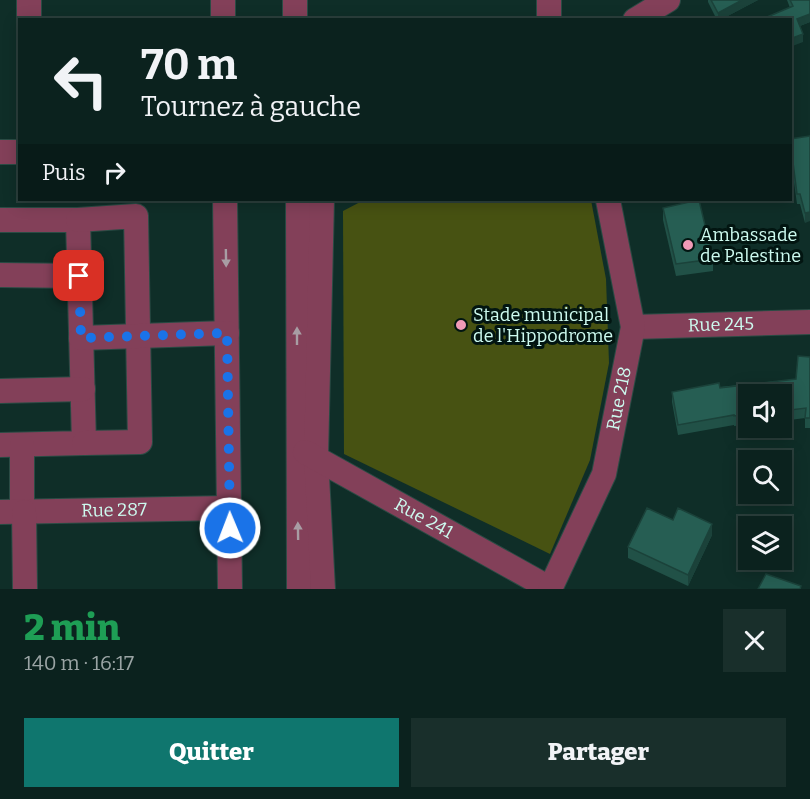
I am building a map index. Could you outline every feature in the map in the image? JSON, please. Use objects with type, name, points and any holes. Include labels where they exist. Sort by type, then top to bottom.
[{"type":"street","points":[[29,0],[29,18]]},
{"type":"street","points":[[223,0],[223,18]]},
{"type":"street","points":[[295,0],[295,18]]},
{"type":"street","points":[[549,0],[549,18]]},
{"type":"street","points":[[638,18],[668,0]]},
{"type":"street","points":[[0,152],[18,152]]},
{"type":"street","points":[[225,201],[230,589]]},
{"type":"street","points":[[298,201],[307,453],[324,589]]},
{"type":"street","points":[[299,589],[322,201]]},
{"type":"street","name":"Rue 218","points":[[550,589],[604,474],[633,327],[608,201]]},
{"type":"street","points":[[0,220],[33,210],[78,220],[136,216],[140,442],[11,445],[15,512],[25,589]]},
{"type":"street","points":[[78,220],[84,443]]},
{"type":"street","points":[[0,275],[79,276]]},
{"type":"street","name":"Rue 245","points":[[633,327],[810,322]]},
{"type":"street","points":[[81,338],[227,333]]},
{"type":"street","points":[[0,391],[82,389]]},
{"type":"street","name":"Rue 241","points":[[307,453],[550,589]]},
{"type":"street","name":"Rue 287","points":[[15,512],[229,508]]},
{"type":"green space","points":[[362,201],[591,201],[606,279],[609,363],[590,460],[550,554],[344,454],[343,211]]},
{"type":"building","points":[[711,0],[742,0],[718,13]]},
{"type":"building","points":[[790,0],[810,0],[810,14],[797,19],[803,34],[792,38],[792,18],[765,18],[793,6]]},
{"type":"building","points":[[810,136],[810,212],[805,213],[800,194],[797,194],[792,139]]},
{"type":"building","name":"Ambassade de Palestine","points":[[699,201],[713,259],[676,264],[663,208]]},
{"type":"building","points":[[798,356],[810,357],[810,418],[805,418],[806,408],[792,410],[792,384],[754,384],[796,379]]},
{"type":"building","points":[[719,383],[720,388],[738,386],[738,415],[678,425],[672,392]]},
{"type":"building","points":[[647,508],[673,520],[678,508],[712,524],[688,575],[628,547]]},
{"type":"building","points":[[766,574],[801,586],[800,589],[758,589]]},
{"type":"place","name":"Ambassade de Palestine","points":[[688,245]]},
{"type":"place","name":"Stade municipal de l'Hippodrome","points":[[461,325]]},
{"type":"route","points":[[79,276],[81,338],[227,333],[230,528]]}]
